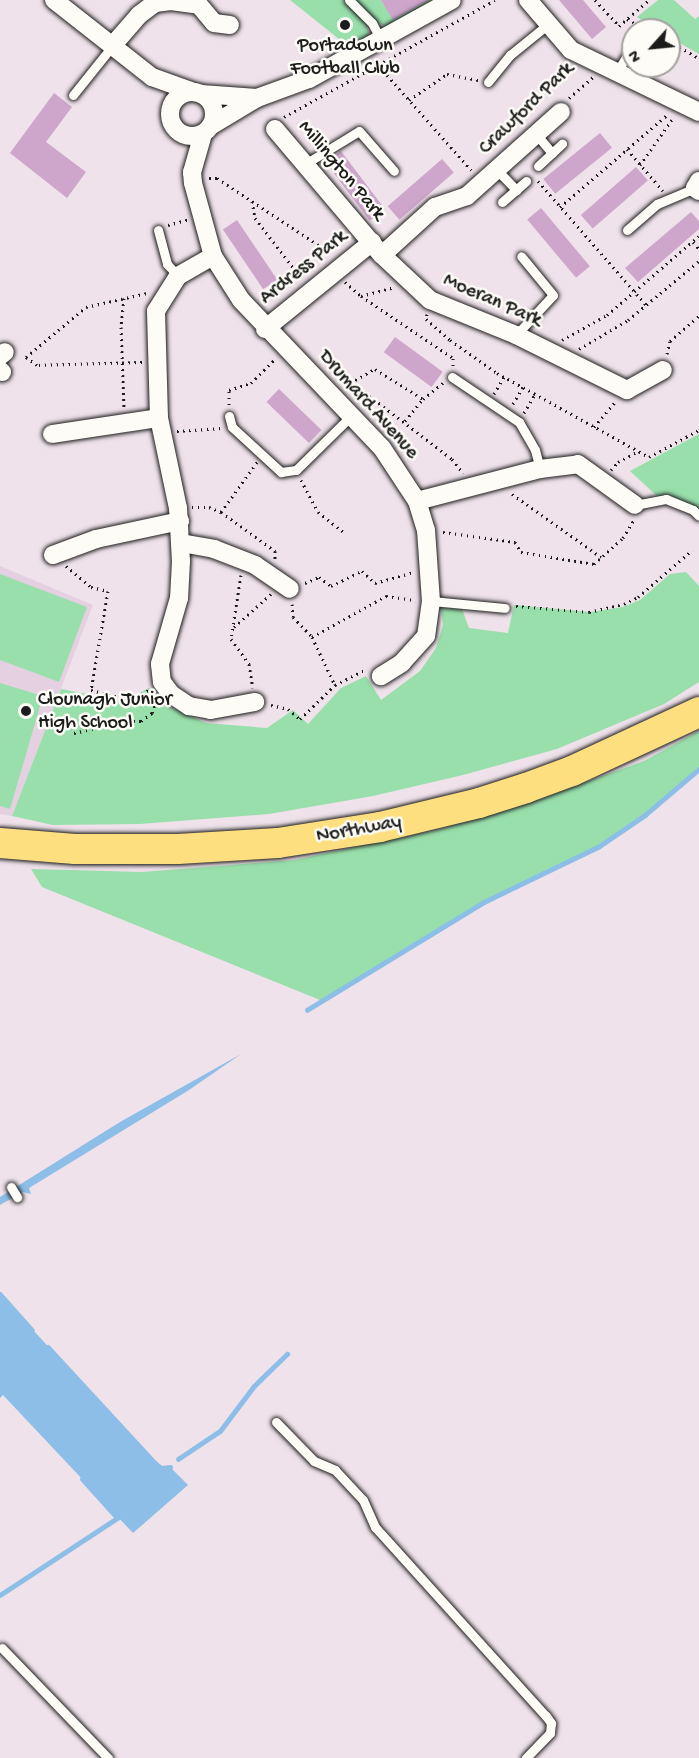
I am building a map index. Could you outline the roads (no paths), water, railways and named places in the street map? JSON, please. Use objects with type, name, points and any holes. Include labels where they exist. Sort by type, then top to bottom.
[{"type":"highway","name":"Northway","points":[[0,843],[75,849],[208,848],[278,843],[380,827],[479,803],[536,784],[622,749],[699,712]]},
{"type":"street","points":[[54,0],[152,77],[197,93],[212,104],[214,111],[208,129]]},
{"type":"street","points":[[152,77],[177,130],[189,137],[208,129],[257,98],[309,79],[452,0]]},
{"type":"street","points":[[528,0],[547,25],[571,50],[699,112]]},
{"type":"street","points":[[113,45],[139,15],[155,3],[171,1],[199,5],[214,23],[230,25]]},
{"type":"street","points":[[170,112],[180,95],[197,93],[257,98]]},
{"type":"street","name":"Crawford Park","points":[[482,183],[561,112]]},
{"type":"street","name":"Millington Park","points":[[278,124],[305,164],[377,248],[435,207],[467,196],[482,183]]},
{"type":"street","name":"Drumard Avenue","points":[[192,175],[208,129]]},
{"type":"street","name":"Drumard Avenue","points":[[177,130],[192,175],[213,256],[241,300],[265,329],[382,448],[417,501],[426,530],[429,567],[431,601],[426,636],[402,663],[381,676]]},
{"type":"street","name":"Ardress Park","points":[[265,329],[334,273],[377,248]]},
{"type":"street","name":"Moeran Park","points":[[377,248],[408,281],[430,300],[516,335],[627,390],[663,370]]},
{"type":"street","points":[[213,256],[178,276],[156,311],[160,425],[179,515],[181,543],[179,598],[160,664],[162,682],[171,694],[189,706],[211,710],[255,702]]},
{"type":"street","points":[[52,434],[125,423],[160,425]]},
{"type":"street","points":[[417,501],[540,469],[578,464],[635,505]]},
{"type":"street","points":[[53,555],[96,539],[179,515]]},
{"type":"street","points":[[181,543],[214,549],[243,560],[283,584]]},
{"type":"lane","points":[[349,0],[372,23],[381,40]]},
{"type":"lane","points":[[488,82],[510,54],[547,25]]},
{"type":"lane","points":[[73,95],[113,45]]},
{"type":"lane","points":[[609,69],[621,57]]},
{"type":"lane","points":[[305,164],[359,131],[394,171]]},
{"type":"lane","points":[[536,134],[552,153]]},
{"type":"lane","points":[[538,166],[562,144]]},
{"type":"lane","points":[[497,170],[516,190]]},
{"type":"lane","points":[[502,202],[532,180]]},
{"type":"lane","points":[[627,230],[657,204],[698,187]]},
{"type":"lane","points":[[158,230],[167,264],[178,276]]},
{"type":"lane","points":[[516,335],[553,295],[521,256]]},
{"type":"lane","points":[[452,377],[519,422],[535,450],[540,469]]},
{"type":"lane","points":[[229,416],[232,427],[281,472],[296,470],[351,416]]},
{"type":"lane","points":[[635,505],[666,499],[693,510],[699,516]]},
{"type":"lane","points":[[431,601],[505,609]]},
{"type":"lane","points":[[11,1187],[17,1197]]},
{"type":"lane","points":[[276,1422],[314,1461],[336,1470],[363,1500],[375,1527],[546,1716],[551,1723],[550,1733],[526,1758]]},
{"type":"lane","points":[[2,1648],[108,1758]]},
{"type":"water","points":[[241,1054],[189,1090],[29,1188],[31,1194],[23,1192],[0,1205],[0,1197],[120,1122]]},
{"type":"water","points":[[0,1294],[155,1463],[162,1468],[170,1467],[188,1485],[133,1533],[3,1395],[0,1398]]},
{"type":"waterway","points":[[307,1010],[484,902],[598,847],[645,815],[699,769]]},
{"type":"waterway","points":[[0,1294],[32,1330]]},
{"type":"waterway","points":[[48,1347],[155,1463],[161,1468],[170,1467]]},
{"type":"waterway","points":[[178,1459],[220,1431],[254,1386],[287,1354]]},
{"type":"waterway","points":[[0,1595],[117,1518],[82,1479]]},
{"type":"place","name":"Portadown Football Club","points":[[345,25]]},
{"type":"place","name":"Clounagh Junior High School","points":[[26,711]]}]
